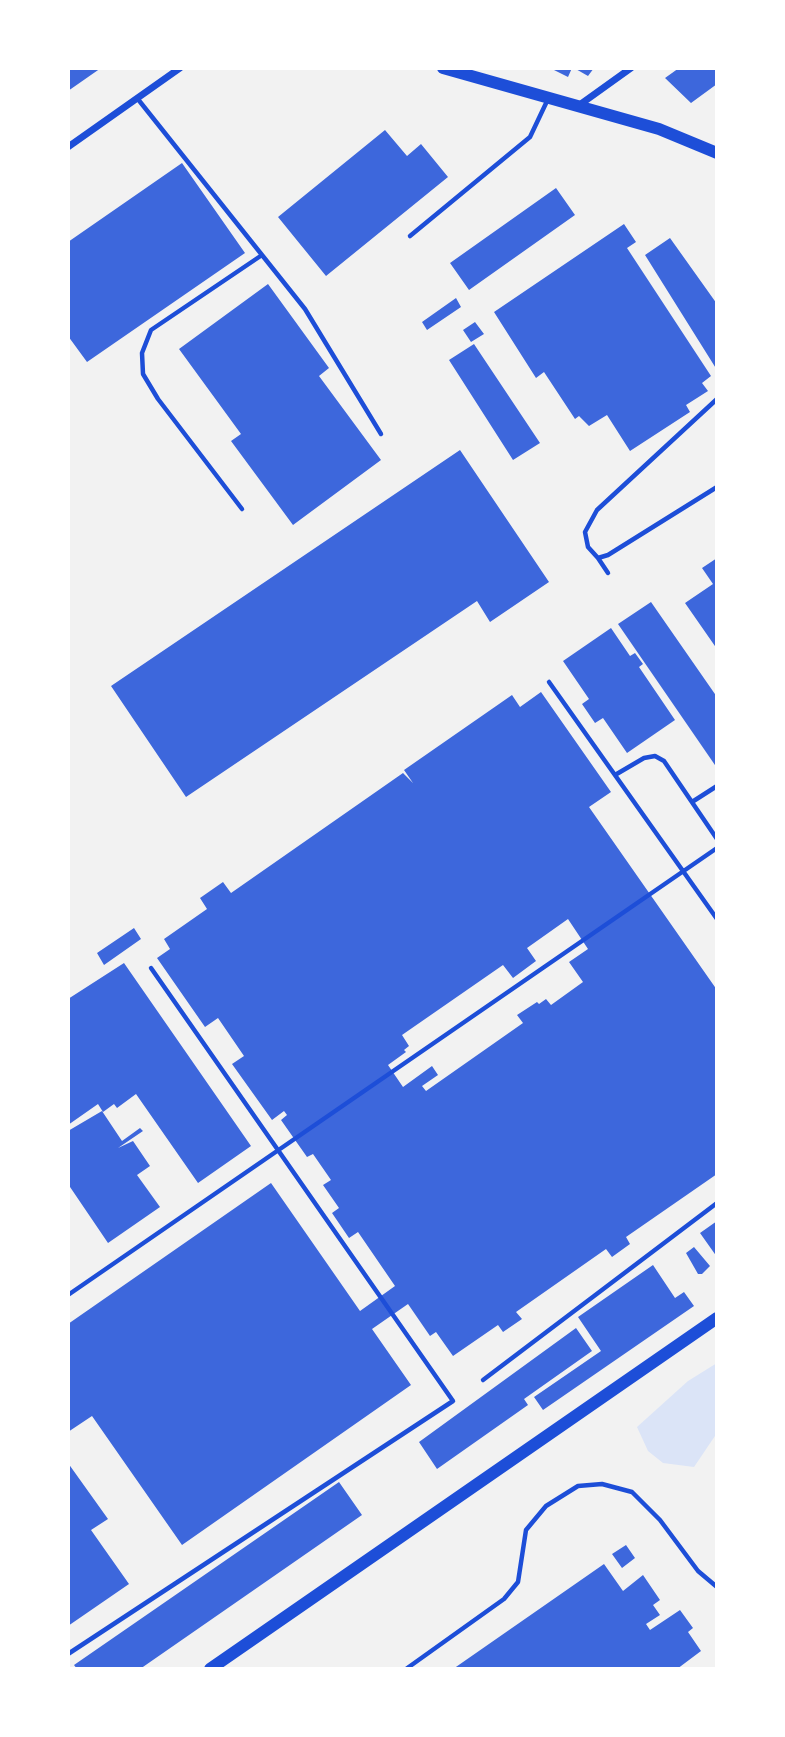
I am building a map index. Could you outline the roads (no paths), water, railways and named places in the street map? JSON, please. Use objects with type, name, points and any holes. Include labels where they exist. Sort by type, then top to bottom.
[{"type":"main road","points":[[443,68],[659,129],[717,153]]},
{"type":"main road","points":[[210,1669],[717,1318]]},
{"type":"street","points":[[68,147],[180,68]]},
{"type":"street","points":[[578,106],[631,68]]},
{"type":"lane","points":[[410,236],[530,137],[548,98]]},
{"type":"lane","points":[[137,99],[306,310],[381,434]]},
{"type":"lane","points":[[242,509],[158,399],[143,374],[142,353],[151,330],[262,255]]},
{"type":"lane","points":[[608,573],[588,547],[585,532],[597,510],[717,399]]},
{"type":"lane","points":[[598,558],[633,542],[717,487]]},
{"type":"lane","points":[[549,682],[717,919]]},
{"type":"lane","points":[[615,775],[644,758],[655,756],[664,761],[717,839]]},
{"type":"lane","points":[[692,802],[717,786]]},
{"type":"lane","points":[[68,1295],[278,1153],[717,848]]},
{"type":"lane","points":[[68,1654],[453,1401],[151,968]]},
{"type":"lane","points":[[483,1380],[717,1203]]},
{"type":"lane","points":[[406,1669],[505,1599],[518,1583],[526,1530],[546,1506],[578,1486],[602,1484],[632,1492],[660,1520],[698,1571],[717,1587]]}]
